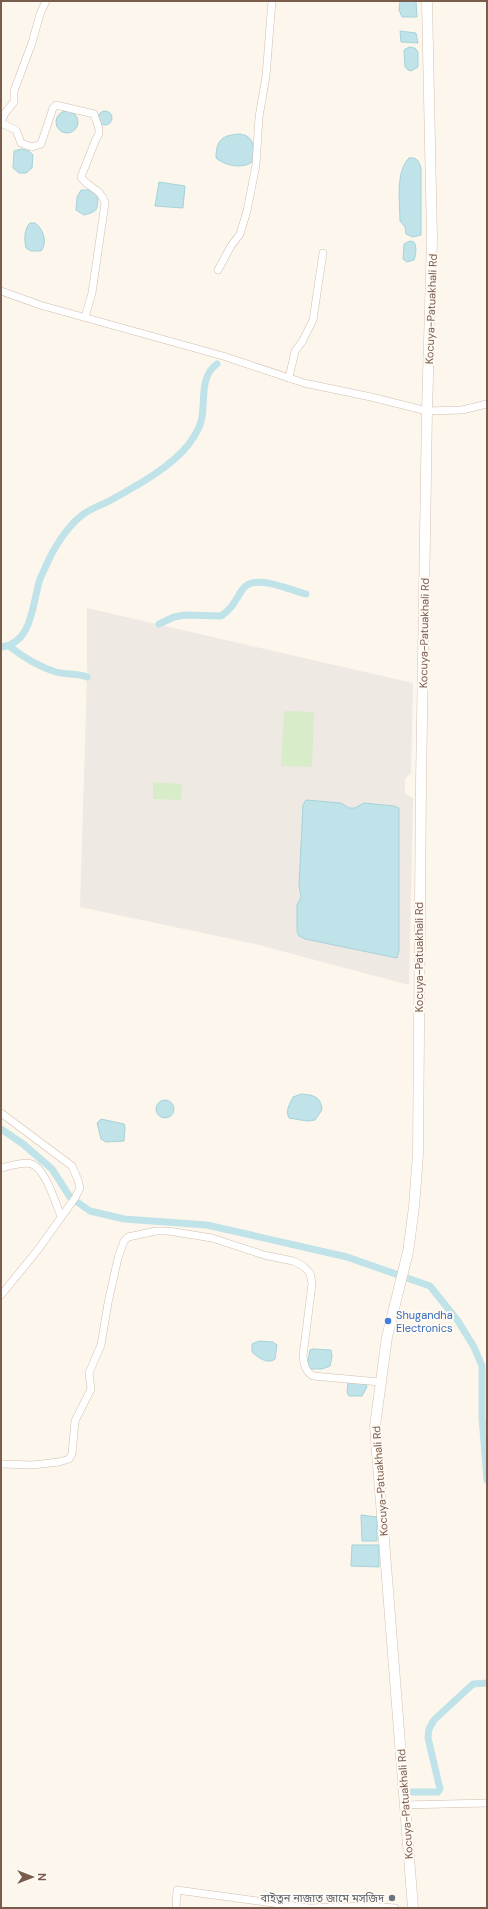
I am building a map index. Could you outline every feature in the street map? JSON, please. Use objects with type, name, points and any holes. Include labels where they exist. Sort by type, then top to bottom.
[{"type":"main road","name":"Kocuya-Patuakhali Rd","points":[[413,1908],[375,1426],[387,1338],[404,1267],[414,1207],[418,1154],[421,767],[427,411],[432,239],[428,1]]},
{"type":"street","points":[[46,1],[40,14],[32,43],[14,91],[14,102],[4,113],[1,123],[16,130],[21,143],[32,147],[41,144],[50,119],[52,108],[56,105],[94,114],[100,129],[100,135],[96,139],[81,177],[85,182],[98,190],[105,203],[92,293],[85,317]]},
{"type":"street","points":[[218,270],[231,246],[240,234],[247,211],[256,165],[259,117],[266,76],[272,1]]},
{"type":"street","points":[[289,378],[295,351],[302,342],[313,320],[323,253]]},
{"type":"street","points":[[1,291],[40,305],[223,356],[289,378],[427,411],[462,410],[487,404]]},
{"type":"street","points":[[1,1113],[72,1166],[80,1188],[75,1198],[37,1251],[1,1295]]},
{"type":"street","points":[[1,1168],[31,1163],[38,1168],[46,1180],[61,1216]]},
{"type":"street","points":[[1,1464],[32,1465],[59,1462],[69,1458],[72,1454],[75,1420],[91,1389],[89,1373],[101,1345],[118,1258],[124,1241],[132,1235],[156,1231],[168,1231],[212,1238],[264,1255],[293,1261],[303,1266],[310,1273],[312,1284],[303,1356],[304,1366],[308,1373],[313,1376],[380,1382]]},
{"type":"street","points":[[404,1805],[487,1803]]},
{"type":"street","points":[[176,1908],[177,1890],[309,1908],[368,1906],[395,1908]]},
{"type":"shaded area","points":[[87,608],[413,683],[411,773],[405,779],[405,794],[413,798],[409,985],[255,944],[80,907],[87,677]]},
{"type":"green space","points":[[284,711],[314,712],[312,767],[281,766]]},
{"type":"green space","points":[[153,782],[182,784],[181,800],[153,799]]},
{"type":"water","points":[[400,1],[416,1],[417,17],[402,17],[399,10]]},
{"type":"water","points":[[400,31],[416,33],[418,43],[401,42]]},
{"type":"water","points":[[409,47],[415,48],[418,52],[418,67],[411,71],[405,67],[404,50]]},
{"type":"water","points":[[67,111],[75,114],[78,122],[75,130],[67,133],[59,130],[56,122],[59,114]]},
{"type":"water","points":[[102,111],[108,111],[112,115],[112,121],[108,125],[102,125],[98,121],[98,115]]},
{"type":"water","points":[[240,134],[249,137],[253,144],[254,152],[252,162],[234,166],[224,163],[216,158],[217,146],[222,139]]},
{"type":"water","points":[[21,149],[29,151],[33,155],[32,168],[26,173],[19,173],[13,168],[14,151]]},
{"type":"water","points":[[409,158],[414,158],[417,160],[421,168],[421,235],[413,237],[406,234],[405,227],[400,221],[400,179],[405,164]]},
{"type":"water","points":[[159,182],[185,186],[183,208],[155,206]]},
{"type":"water","points":[[81,190],[91,190],[98,195],[98,204],[95,211],[84,215],[76,210],[77,197]]},
{"type":"water","points":[[30,223],[35,223],[38,225],[44,236],[44,244],[41,251],[31,251],[26,248],[25,235]]},
{"type":"water","points":[[410,241],[414,242],[415,244],[416,253],[414,260],[407,262],[403,259],[404,244]]},
{"type":"water","points":[[306,800],[341,803],[349,808],[355,808],[364,803],[394,806],[399,808],[399,950],[397,958],[305,939],[299,936],[297,931],[297,905],[301,897],[299,885],[303,805]]},
{"type":"water","points":[[301,1094],[316,1097],[320,1102],[322,1110],[315,1120],[307,1121],[289,1118],[288,1110],[293,1097]]},
{"type":"water","points":[[165,1100],[171,1103],[174,1109],[171,1115],[165,1118],[159,1115],[156,1109],[159,1103]]},
{"type":"water","points":[[101,1119],[124,1124],[124,1141],[106,1142],[101,1139],[97,1123]]},
{"type":"water","points":[[259,1341],[273,1342],[277,1345],[275,1359],[272,1361],[266,1361],[252,1352],[252,1344]]},
{"type":"water","points":[[310,1350],[331,1350],[332,1357],[330,1366],[322,1369],[311,1369],[307,1366]]},
{"type":"water","points":[[348,1383],[366,1384],[367,1387],[362,1396],[349,1396],[347,1392]]},
{"type":"water","points":[[361,1515],[377,1517],[377,1541],[362,1541]]},
{"type":"water","points":[[352,1545],[379,1545],[379,1567],[351,1566]]},
{"type":"waterway","points":[[1,647],[12,644],[25,630],[30,621],[40,579],[56,546],[71,525],[88,511],[113,499],[154,475],[164,468],[189,444],[200,424],[203,410],[204,388],[208,375],[217,364]]},
{"type":"waterway","points":[[159,624],[174,617],[185,615],[221,616],[231,608],[242,590],[247,585],[255,582],[263,582],[281,586],[306,594]]},
{"type":"waterway","points":[[9,646],[31,661],[50,670],[87,677]]},
{"type":"waterway","points":[[1,1129],[23,1144],[52,1169],[70,1197],[90,1211],[124,1219],[207,1225],[347,1257],[430,1286],[458,1321],[474,1347],[482,1366],[482,1417],[487,1480]]},
{"type":"waterway","points":[[412,1792],[438,1792],[440,1789],[428,1738],[429,1729],[434,1720],[473,1684],[487,1683]]},
{"type":"place","name":"Shugandha Electronics","points":[[388,1321]]},
{"type":"place","name":"বাইতুন নাজাত জামে মসজিদ","points":[[392,1898]]}]
